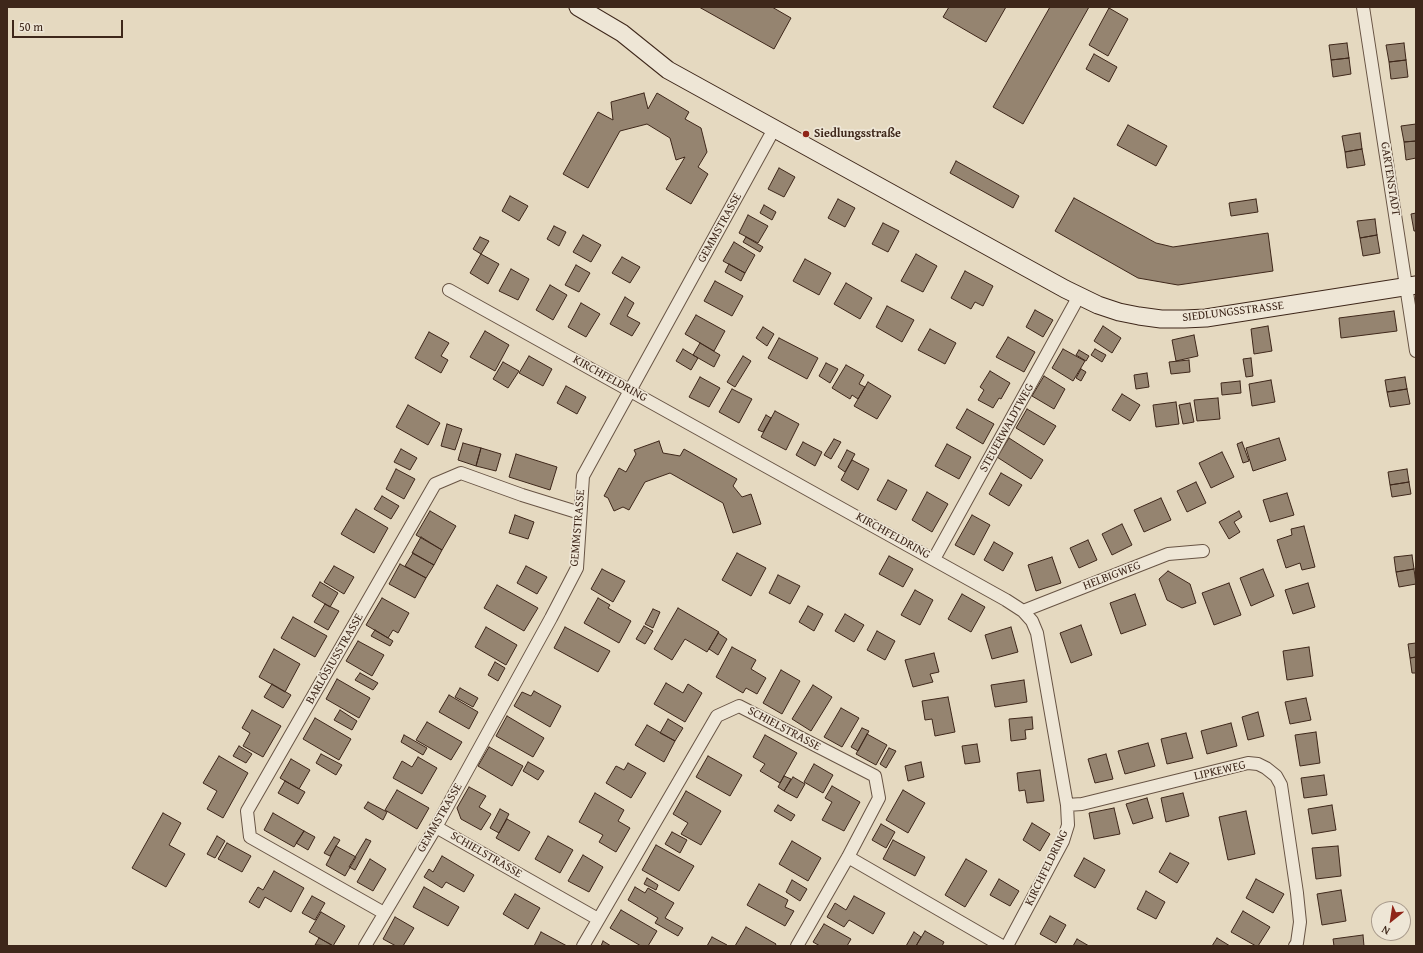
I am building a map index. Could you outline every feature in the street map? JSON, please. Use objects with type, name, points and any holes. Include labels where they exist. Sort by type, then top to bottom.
[{"type":"street","name":"SIEDLUNGSSTRASSE","points":[[578,7],[622,33],[668,70],[1079,296],[1098,305],[1119,312],[1139,316],[1184,319],[1206,318],[1411,286]]},
{"type":"street","name":"GARTENSTADT","points":[[1363,7],[1411,286],[1416,351]]},
{"type":"street","name":"GEMMSTRASSE","points":[[365,946],[436,827],[551,618],[576,568],[583,476],[774,129]]},
{"type":"street","name":"KIRCHFELDRING","points":[[449,290],[934,559],[1023,611],[1032,621],[1037,633],[1067,805],[1068,825],[1063,841],[1007,946]]},
{"type":"street","name":"STEUERWALDTWEG","points":[[934,559],[1079,296]]},
{"type":"street","name":"BARLÖSIUSSTRASSE","points":[[384,913],[250,837],[247,811],[435,484],[461,473],[522,495],[580,513]]},
{"type":"street","name":"HELBIGWEG","points":[[1023,611],[1168,554],[1203,550]]},
{"type":"street","name":"SCHIELSTRASSE","points":[[583,946],[717,716],[739,706],[875,776],[879,798],[848,857],[797,946]]},
{"type":"street","name":"LIPKEWEG","points":[[1067,805],[1082,804],[1248,763],[1258,764],[1266,768],[1276,776],[1281,785],[1300,922],[1297,945]]},
{"type":"street","name":"SCHIELSTRASSE","points":[[436,827],[598,919]]},
{"type":"street","points":[[848,857],[1002,946]]},
{"type":"building","points":[[699,7],[772,7],[791,18],[774,49]]},
{"type":"building","points":[[949,7],[1006,7],[986,42],[943,17]]},
{"type":"building","points":[[1050,7],[1089,7],[1023,124],[993,107]]},
{"type":"building","points":[[1109,8],[1128,19],[1108,56],[1089,45]]},
{"type":"building","points":[[1347,43],[1349,58],[1331,60],[1329,45]]},
{"type":"building","points":[[1404,43],[1406,60],[1389,62],[1386,45]]},
{"type":"building","points":[[1094,54],[1117,67],[1109,82],[1086,69]]},
{"type":"building","points":[[1349,58],[1351,74],[1333,77],[1331,60]]},
{"type":"building","points":[[1406,60],[1408,77],[1391,79],[1389,62]]},
{"type":"building","points":[[644,93],[648,109],[657,93],[689,112],[685,119],[701,128],[707,152],[698,167],[708,174],[691,204],[666,189],[685,157],[676,160],[670,138],[647,124],[620,131],[588,188],[563,174],[598,112],[613,120],[611,102]]},
{"type":"building","points":[[1416,124],[1416,141],[1404,142],[1401,126]]},
{"type":"building","points":[[1128,125],[1167,146],[1156,166],[1117,145]]},
{"type":"building","points":[[1360,133],[1362,149],[1345,152],[1342,136]]},
{"type":"building","points":[[1416,141],[1416,158],[1406,160],[1404,142]]},
{"type":"building","points":[[1362,149],[1365,165],[1347,168],[1345,152]]},
{"type":"building","points":[[956,161],[1019,196],[1013,208],[950,173]]},
{"type":"building","points":[[779,168],[795,177],[784,197],[768,189]]},
{"type":"building","points":[[510,196],[528,206],[519,221],[502,211]]},
{"type":"building","points":[[1074,198],[1156,243],[1173,247],[1268,233],[1273,271],[1178,285],[1138,278],[1055,231]]},
{"type":"building","points":[[838,199],[855,208],[845,227],[828,218]]},
{"type":"building","points":[[1256,199],[1258,212],[1231,216],[1229,203]]},
{"type":"building","points":[[764,205],[776,212],[772,220],[760,213]]},
{"type":"building","points":[[1416,213],[1416,231],[1414,231],[1411,214]]},
{"type":"building","points":[[748,215],[768,226],[758,243],[739,233]]},
{"type":"building","points":[[1375,219],[1377,235],[1360,238],[1357,221]]},
{"type":"building","points":[[883,223],[899,231],[888,252],[872,244]]},
{"type":"building","points":[[554,226],[566,232],[559,246],[547,239]]},
{"type":"building","points":[[583,235],[601,245],[591,262],[573,252]]},
{"type":"building","points":[[1377,235],[1380,253],[1363,256],[1360,238]]},
{"type":"building","points":[[480,237],[489,241],[481,254],[473,249]]},
{"type":"building","points":[[746,237],[763,247],[760,252],[743,242]]},
{"type":"building","points":[[734,242],[755,255],[745,273],[723,261]]},
{"type":"building","points":[[481,254],[499,264],[488,284],[470,273]]},
{"type":"building","points":[[916,254],[937,266],[923,292],[901,281]]},
{"type":"building","points":[[622,257],[640,267],[630,283],[612,273]]},
{"type":"building","points":[[805,259],[831,273],[819,295],[793,281]]},
{"type":"building","points":[[729,264],[745,273],[741,281],[725,272]]},
{"type":"building","points":[[576,265],[590,273],[579,292],[565,285]]},
{"type":"building","points":[[511,269],[529,279],[518,300],[499,291]]},
{"type":"building","points":[[965,271],[993,286],[983,306],[975,302],[971,309],[951,298]]},
{"type":"building","points":[[715,281],[743,296],[732,316],[704,301]]},
{"type":"building","points":[[846,283],[872,298],[860,319],[834,304]]},
{"type":"building","points":[[550,285],[567,295],[553,320],[536,310]]},
{"type":"building","points":[[625,297],[634,303],[627,316],[640,323],[632,336],[610,324]]},
{"type":"building","points":[[581,303],[600,314],[586,337],[568,327]]},
{"type":"building","points":[[887,306],[914,320],[902,342],[876,327]]},
{"type":"building","points":[[1035,310],[1053,320],[1043,337],[1026,327]]},
{"type":"building","points":[[1394,311],[1397,331],[1341,338],[1339,318]]},
{"type":"building","points":[[696,315],[725,331],[714,351],[685,334]]},
{"type":"building","points":[[1103,326],[1121,338],[1112,353],[1094,341]]},
{"type":"building","points":[[1268,326],[1272,351],[1254,354],[1251,329]]},
{"type":"building","points":[[763,327],[774,334],[767,346],[756,338]]},
{"type":"building","points":[[930,329],[956,343],[945,364],[918,350]]},
{"type":"building","points":[[485,331],[509,345],[495,371],[470,357]]},
{"type":"building","points":[[429,332],[449,343],[441,356],[448,360],[441,373],[415,358]]},
{"type":"building","points":[[1194,335],[1198,356],[1176,361],[1172,340]]},
{"type":"building","points":[[1008,337],[1035,352],[1024,372],[996,357]]},
{"type":"building","points":[[779,338],[818,358],[807,379],[768,358]]},
{"type":"building","points":[[700,343],[720,355],[714,367],[693,355]]},
{"type":"building","points":[[683,349],[698,358],[691,370],[676,361]]},
{"type":"building","points":[[1063,349],[1085,361],[1073,381],[1052,368]]},
{"type":"building","points":[[1095,349],[1106,355],[1102,362],[1091,355]]},
{"type":"building","points":[[1079,350],[1089,356],[1086,361],[1076,355]]},
{"type":"building","points":[[529,356],[552,369],[543,386],[519,373]]},
{"type":"building","points":[[743,356],[751,361],[735,387],[727,382]]},
{"type":"building","points":[[1251,358],[1253,376],[1246,377],[1243,359]]},
{"type":"building","points":[[1189,360],[1190,372],[1171,374],[1169,362]]},
{"type":"building","points":[[503,362],[519,371],[508,388],[493,379]]},
{"type":"building","points":[[826,363],[838,369],[830,383],[819,376]]},
{"type":"building","points":[[846,365],[864,375],[859,384],[865,387],[858,399],[852,395],[850,399],[832,388]]},
{"type":"building","points":[[1081,369],[1086,372],[1081,381],[1076,378]]},
{"type":"building","points":[[990,371],[1010,383],[1001,399],[999,398],[993,408],[978,400],[984,390],[980,387]]},
{"type":"building","points":[[1147,373],[1149,387],[1136,389],[1134,375]]},
{"type":"building","points":[[1044,376],[1065,389],[1054,409],[1032,396]]},
{"type":"building","points":[[700,377],[720,388],[709,407],[689,397]]},
{"type":"building","points":[[1405,377],[1407,389],[1387,392],[1385,380]]},
{"type":"building","points":[[1271,380],[1275,402],[1252,406],[1249,384]]},
{"type":"building","points":[[1240,381],[1241,393],[1222,395],[1221,383]]},
{"type":"building","points":[[868,382],[891,396],[877,419],[854,406]]},
{"type":"building","points":[[566,386],[586,397],[577,414],[557,403]]},
{"type":"building","points":[[732,389],[752,399],[739,423],[719,412]]},
{"type":"building","points":[[1407,389],[1410,404],[1390,407],[1387,392]]},
{"type":"building","points":[[1122,394],[1140,405],[1130,421],[1112,410]]},
{"type":"building","points":[[1218,398],[1220,419],[1197,421],[1194,400]]},
{"type":"building","points":[[1176,402],[1179,424],[1156,427],[1153,405]]},
{"type":"building","points":[[1190,403],[1194,422],[1183,424],[1179,405]]},
{"type":"building","points":[[408,405],[440,423],[428,445],[396,427]]},
{"type":"building","points":[[967,409],[994,424],[983,444],[956,428]]},
{"type":"building","points":[[1027,409],[1056,426],[1044,445],[1016,428]]},
{"type":"building","points":[[775,411],[799,424],[786,450],[761,437]]},
{"type":"building","points":[[766,415],[771,418],[763,432],[758,430]]},
{"type":"building","points":[[447,424],[462,429],[455,450],[441,446]]},
{"type":"building","points":[[1009,438],[1043,460],[1031,479],[997,457]]},
{"type":"building","points":[[1279,438],[1286,460],[1253,471],[1246,448]]},
{"type":"building","points":[[834,439],[841,442],[831,459],[824,455]]},
{"type":"building","points":[[659,441],[663,453],[680,456],[684,449],[737,479],[733,486],[742,497],[751,494],[761,524],[733,533],[723,503],[670,473],[645,482],[629,510],[623,507],[614,511],[608,498],[604,496],[619,468],[626,472],[636,454],[634,450]]},
{"type":"building","points":[[803,442],[822,452],[815,466],[796,455]]},
{"type":"building","points":[[1242,442],[1249,461],[1243,463],[1237,444]]},
{"type":"building","points":[[463,443],[481,448],[476,466],[458,460]]},
{"type":"building","points":[[947,444],[971,457],[959,479],[935,466]]},
{"type":"building","points":[[481,448],[501,454],[496,471],[476,466]]},
{"type":"building","points":[[401,449],[417,458],[410,470],[394,462]]},
{"type":"building","points":[[847,450],[855,454],[845,472],[838,467]]},
{"type":"building","points":[[1222,452],[1234,477],[1211,488],[1199,463]]},
{"type":"building","points":[[516,454],[557,467],[550,490],[509,477]]},
{"type":"building","points":[[852,460],[869,469],[858,490],[841,480]]},
{"type":"building","points":[[396,469],[415,479],[404,499],[386,489]]},
{"type":"building","points":[[1407,469],[1409,482],[1390,485],[1388,472]]},
{"type":"building","points":[[1001,473],[1022,485],[1009,506],[989,494]]},
{"type":"building","points":[[888,480],[907,490],[896,510],[877,500]]},
{"type":"building","points":[[1196,482],[1206,503],[1187,512],[1177,491]]},
{"type":"building","points":[[1409,482],[1411,494],[1392,497],[1390,485]]},
{"type":"building","points":[[927,492],[948,504],[932,532],[912,520]]},
{"type":"building","points":[[1287,493],[1294,515],[1270,522],[1263,500]]},
{"type":"building","points":[[382,496],[399,506],[391,519],[374,509]]},
{"type":"building","points":[[1161,498],[1171,520],[1144,532],[1134,510]]},
{"type":"building","points":[[356,509],[388,528],[374,553],[341,534]]},
{"type":"building","points":[[430,511],[456,526],[442,550],[416,535]]},
{"type":"building","points":[[1239,511],[1242,517],[1234,522],[1240,532],[1229,539],[1219,522]]},
{"type":"building","points":[[515,515],[534,522],[528,539],[509,533]]},
{"type":"building","points":[[972,515],[990,525],[974,555],[955,545]]},
{"type":"building","points":[[1122,524],[1132,545],[1112,555],[1102,534]]},
{"type":"building","points":[[1304,526],[1315,567],[1302,570],[1300,563],[1286,568],[1277,540],[1292,535],[1291,529]]},
{"type":"building","points":[[421,537],[442,550],[434,565],[412,553]]},
{"type":"building","points":[[1088,540],[1097,560],[1079,568],[1070,548]]},
{"type":"building","points":[[994,542],[1013,553],[1003,571],[984,560]]},
{"type":"building","points":[[413,553],[434,565],[426,578],[405,566]]},
{"type":"building","points":[[737,553],[766,568],[751,596],[722,580]]},
{"type":"building","points":[[1412,555],[1414,569],[1396,572],[1394,557]]},
{"type":"building","points":[[889,556],[913,569],[903,587],[879,574]]},
{"type":"building","points":[[1052,557],[1061,583],[1036,591],[1028,565]]},
{"type":"building","points":[[400,564],[426,578],[415,598],[389,584]]},
{"type":"building","points":[[334,566],[354,577],[344,594],[324,582]]},
{"type":"building","points":[[526,566],[547,577],[537,594],[517,583]]},
{"type":"building","points":[[602,569],[625,581],[613,602],[591,589]]},
{"type":"building","points":[[1263,569],[1274,596],[1251,606],[1240,578]]},
{"type":"building","points":[[1414,569],[1416,584],[1399,587],[1396,572]]},
{"type":"building","points":[[1168,571],[1190,584],[1196,603],[1182,608],[1167,600],[1159,579]]},
{"type":"building","points":[[778,575],[800,586],[790,604],[769,593]]},
{"type":"building","points":[[320,582],[338,593],[330,607],[312,596]]},
{"type":"building","points":[[1229,583],[1241,615],[1214,625],[1202,593]]},
{"type":"building","points":[[1308,583],[1315,607],[1293,614],[1285,590]]},
{"type":"building","points":[[497,585],[538,608],[524,631],[484,608]]},
{"type":"building","points":[[915,590],[933,600],[920,625],[901,615]]},
{"type":"building","points":[[962,594],[985,607],[971,632],[948,619]]},
{"type":"building","points":[[1135,594],[1146,625],[1121,634],[1110,603]]},
{"type":"building","points":[[382,598],[409,613],[398,633],[393,630],[388,638],[366,625]]},
{"type":"building","points":[[598,598],[610,605],[608,608],[631,621],[619,643],[584,623]]},
{"type":"building","points":[[325,604],[339,611],[328,630],[314,622]]},
{"type":"building","points":[[808,606],[823,614],[814,631],[799,622]]},
{"type":"building","points":[[678,608],[719,632],[707,652],[685,639],[672,660],[654,649]]},
{"type":"building","points":[[653,609],[660,612],[653,628],[645,624]]},
{"type":"building","points":[[845,614],[864,625],[854,642],[835,631]]},
{"type":"building","points":[[293,617],[327,636],[315,657],[281,638]]},
{"type":"building","points":[[1081,625],[1092,655],[1071,663],[1060,633]]},
{"type":"building","points":[[644,626],[653,631],[645,644],[636,639]]},
{"type":"building","points":[[486,627],[517,645],[506,665],[475,647]]},
{"type":"building","points":[[565,627],[610,651],[598,672],[554,648]]},
{"type":"building","points":[[1011,627],[1018,652],[992,659],[985,635]]},
{"type":"building","points":[[375,630],[393,641],[390,646],[371,636]]},
{"type":"building","points":[[877,631],[895,641],[885,660],[867,650]]},
{"type":"building","points":[[718,633],[727,639],[718,655],[709,649]]},
{"type":"building","points":[[358,641],[384,655],[372,676],[346,661]]},
{"type":"building","points":[[1416,643],[1416,657],[1410,658],[1408,644]]},
{"type":"building","points":[[732,647],[756,660],[751,669],[766,678],[757,694],[746,688],[743,693],[716,677]]},
{"type":"building","points":[[1309,647],[1313,676],[1287,680],[1283,651]]},
{"type":"building","points":[[274,649],[300,664],[285,692],[259,677]]},
{"type":"building","points":[[934,653],[939,672],[930,674],[933,682],[913,687],[905,660]]},
{"type":"building","points":[[1416,657],[1416,673],[1412,673],[1410,658]]},
{"type":"building","points":[[495,662],[505,668],[498,681],[488,675]]},
{"type":"building","points":[[781,670],[800,681],[782,714],[763,703]]},
{"type":"building","points":[[360,673],[378,683],[373,690],[355,680]]},
{"type":"building","points":[[337,679],[370,698],[359,718],[326,699]]},
{"type":"building","points":[[1024,680],[1027,702],[995,707],[991,685]]},
{"type":"building","points":[[666,683],[683,693],[688,684],[702,693],[685,722],[654,704]]},
{"type":"building","points":[[272,684],[291,695],[283,708],[264,697]]},
{"type":"building","points":[[813,685],[832,697],[811,731],[792,719]]},
{"type":"building","points":[[460,688],[478,698],[473,707],[455,697]]},
{"type":"building","points":[[534,691],[561,706],[550,727],[514,706],[522,692],[531,696]]},
{"type":"building","points":[[449,695],[478,712],[469,729],[439,712]]},
{"type":"building","points":[[948,697],[955,732],[935,736],[932,719],[925,720],[922,701]]},
{"type":"building","points":[[1306,698],[1311,720],[1290,724],[1285,702]]},
{"type":"building","points":[[841,708],[859,718],[842,747],[824,737]]},
{"type":"building","points":[[252,710],[281,726],[263,757],[243,746],[250,733],[242,728]]},
{"type":"building","points":[[340,710],[357,721],[352,730],[334,720]]},
{"type":"building","points":[[1258,712],[1264,736],[1248,740],[1242,717]]},
{"type":"building","points":[[507,716],[544,738],[533,757],[496,736]]},
{"type":"building","points":[[1032,717],[1033,729],[1025,730],[1026,739],[1011,741],[1009,719]]},
{"type":"building","points":[[315,718],[351,739],[339,760],[303,739]]},
{"type":"building","points":[[668,719],[683,728],[675,741],[660,733]]},
{"type":"building","points":[[427,722],[462,742],[451,760],[416,740]]},
{"type":"building","points":[[1231,723],[1237,746],[1207,754],[1201,731]]},
{"type":"building","points":[[647,725],[675,741],[664,762],[635,745]]},
{"type":"building","points":[[862,728],[869,731],[858,751],[851,747]]},
{"type":"building","points":[[1316,732],[1320,763],[1300,766],[1295,735]]},
{"type":"building","points":[[1186,733],[1193,758],[1167,764],[1161,739]]},
{"type":"building","points":[[867,734],[887,745],[876,765],[856,754]]},
{"type":"building","points":[[404,735],[427,748],[423,755],[401,742]]},
{"type":"building","points":[[765,735],[797,753],[780,783],[760,771],[765,764],[753,757]]},
{"type":"building","points":[[1148,743],[1155,766],[1125,774],[1118,751]]},
{"type":"building","points":[[977,744],[980,762],[965,764],[962,746]]},
{"type":"building","points":[[239,746],[252,754],[246,763],[233,756]]},
{"type":"building","points":[[489,747],[523,766],[512,786],[478,766]]},
{"type":"building","points":[[889,748],[896,751],[886,768],[880,764]]},
{"type":"building","points":[[321,754],[342,765],[336,775],[316,763]]},
{"type":"building","points":[[1106,754],[1113,779],[1095,783],[1088,759]]},
{"type":"building","points":[[219,756],[248,773],[223,818],[207,809],[217,791],[203,783]]},
{"type":"building","points":[[708,756],[742,775],[730,796],[696,777]]},
{"type":"building","points":[[418,757],[437,768],[422,794],[393,778],[402,761],[412,767]]},
{"type":"building","points":[[291,759],[310,770],[299,789],[280,778]]},
{"type":"building","points":[[528,762],[544,771],[538,780],[523,771]]},
{"type":"building","points":[[921,762],[924,777],[908,781],[905,766]]},
{"type":"building","points":[[628,763],[646,773],[631,798],[606,783],[616,766],[624,770]]},
{"type":"building","points":[[814,764],[833,775],[823,793],[804,782]]},
{"type":"building","points":[[1040,770],[1044,801],[1027,803],[1025,790],[1019,791],[1017,773]]},
{"type":"building","points":[[1324,775],[1327,795],[1304,798],[1301,778]]},
{"type":"building","points":[[784,776],[791,779],[784,791],[778,787]]},
{"type":"building","points":[[793,777],[805,784],[797,798],[784,791]]},
{"type":"building","points":[[285,781],[305,792],[298,804],[278,793]]},
{"type":"building","points":[[832,786],[860,802],[844,831],[822,820],[832,802],[825,798]]},
{"type":"building","points":[[469,787],[486,796],[479,807],[491,814],[481,830],[461,819],[457,808]]},
{"type":"building","points":[[397,790],[429,808],[417,829],[385,810]]},
{"type":"building","points":[[903,790],[925,803],[908,833],[886,820]]},
{"type":"building","points":[[686,791],[721,811],[701,845],[681,834],[688,823],[673,814]]},
{"type":"building","points":[[595,793],[624,810],[618,821],[630,828],[616,852],[599,842],[603,835],[579,822]]},
{"type":"building","points":[[1183,793],[1189,816],[1166,822],[1161,798]]},
{"type":"building","points":[[1147,798],[1153,818],[1133,824],[1126,804]]},
{"type":"building","points":[[368,802],[387,812],[383,820],[364,808]]},
{"type":"building","points":[[778,805],[795,815],[791,821],[774,811]]},
{"type":"building","points":[[1332,805],[1336,830],[1312,834],[1308,809]]},
{"type":"building","points":[[1114,808],[1120,834],[1094,839],[1089,813]]},
{"type":"building","points":[[500,809],[509,814],[499,833],[490,828]]},
{"type":"building","points":[[1246,811],[1255,854],[1228,860],[1219,817]]},
{"type":"building","points":[[163,813],[181,823],[169,845],[185,854],[166,887],[132,868]]},
{"type":"building","points":[[273,813],[304,831],[294,847],[264,830]]},
{"type":"building","points":[[507,819],[530,832],[519,851],[496,838]]},
{"type":"building","points":[[1032,823],[1050,834],[1040,851],[1023,840]]},
{"type":"building","points":[[881,824],[895,832],[886,848],[872,840]]},
{"type":"building","points":[[304,831],[315,837],[308,850],[296,843]]},
{"type":"building","points":[[672,832],[687,840],[680,853],[665,844]]},
{"type":"building","points":[[217,836],[225,841],[215,858],[207,854]]},
{"type":"building","points":[[548,836],[573,850],[560,873],[535,859]]},
{"type":"building","points":[[334,837],[340,840],[330,856],[324,853]]},
{"type":"building","points":[[366,839],[371,841],[355,870],[349,867]]},
{"type":"building","points":[[893,840],[925,857],[915,876],[883,859]]},
{"type":"building","points":[[792,841],[821,858],[808,881],[779,864]]},
{"type":"building","points":[[227,843],[251,856],[242,872],[218,859]]},
{"type":"building","points":[[656,845],[694,866],[679,891],[642,870]]},
{"type":"building","points":[[336,846],[356,857],[345,876],[326,865]]},
{"type":"building","points":[[1338,846],[1341,876],[1316,879],[1312,848]]},
{"type":"building","points":[[1170,853],[1189,863],[1177,883],[1159,872]]},
{"type":"building","points":[[583,855],[603,867],[589,892],[568,881]]},
{"type":"building","points":[[442,856],[474,875],[464,892],[446,882],[442,888],[424,877],[429,869],[433,872]]},
{"type":"building","points":[[1084,858],[1105,870],[1095,888],[1074,876]]},
{"type":"building","points":[[370,859],[386,869],[373,891],[357,882]]},
{"type":"building","points":[[966,859],[987,871],[965,907],[945,895]]},
{"type":"building","points":[[274,871],[304,888],[291,912],[265,897],[259,908],[249,902],[258,887],[263,890]]},
{"type":"building","points":[[647,878],[658,885],[656,890],[644,884]]},
{"type":"building","points":[[999,879],[1019,891],[1010,906],[990,895]]},
{"type":"building","points":[[1256,879],[1284,894],[1273,913],[1246,898]]},
{"type":"building","points":[[792,880],[807,889],[800,901],[786,892]]},
{"type":"building","points":[[759,884],[788,900],[785,907],[794,911],[785,926],[747,905]]},
{"type":"building","points":[[424,887],[459,907],[448,926],[413,907]]},
{"type":"building","points":[[635,887],[645,893],[648,888],[674,903],[665,918],[683,928],[678,936],[655,923],[658,918],[628,900]]},
{"type":"building","points":[[1341,890],[1346,921],[1322,925],[1317,894]]},
{"type":"building","points":[[1146,891],[1165,902],[1156,919],[1137,909]]},
{"type":"building","points":[[515,894],[540,908],[528,929],[503,914]]},
{"type":"building","points":[[312,896],[325,903],[315,920],[302,913]]},
{"type":"building","points":[[854,896],[885,913],[873,934],[849,920],[844,927],[827,917],[835,903],[846,910]]},
{"type":"building","points":[[621,910],[657,931],[648,946],[641,946],[610,928]]},
{"type":"building","points":[[1243,911],[1270,927],[1258,946],[1231,932]]},
{"type":"building","points":[[321,912],[345,926],[333,946],[309,932]]},
{"type":"building","points":[[1050,916],[1066,925],[1056,943],[1040,934]]},
{"type":"building","points":[[395,917],[414,928],[403,946],[396,946],[383,939]]},
{"type":"building","points":[[824,924],[851,939],[847,946],[820,946],[813,942]]},
{"type":"building","points":[[746,927],[776,944],[775,946],[735,946]]},
{"type":"building","points":[[925,931],[944,942],[942,946],[916,946]]},
{"type":"building","points":[[541,932],[567,946],[534,946]]},
{"type":"building","points":[[914,932],[921,937],[916,946],[906,946]]},
{"type":"building","points":[[1363,935],[1364,946],[1334,946],[1333,939]]},
{"type":"building","points":[[712,937],[727,945],[727,946],[707,946]]},
{"type":"building","points":[[319,938],[332,945],[332,946],[315,945]]},
{"type":"building","points":[[1217,938],[1230,946],[1212,946]]},
{"type":"building","points":[[1077,939],[1089,946],[1073,946]]},
{"type":"building","points":[[603,941],[611,946],[601,946]]},
{"type":"place","name":"Siedlungsstraße","points":[[806,134]]}]
